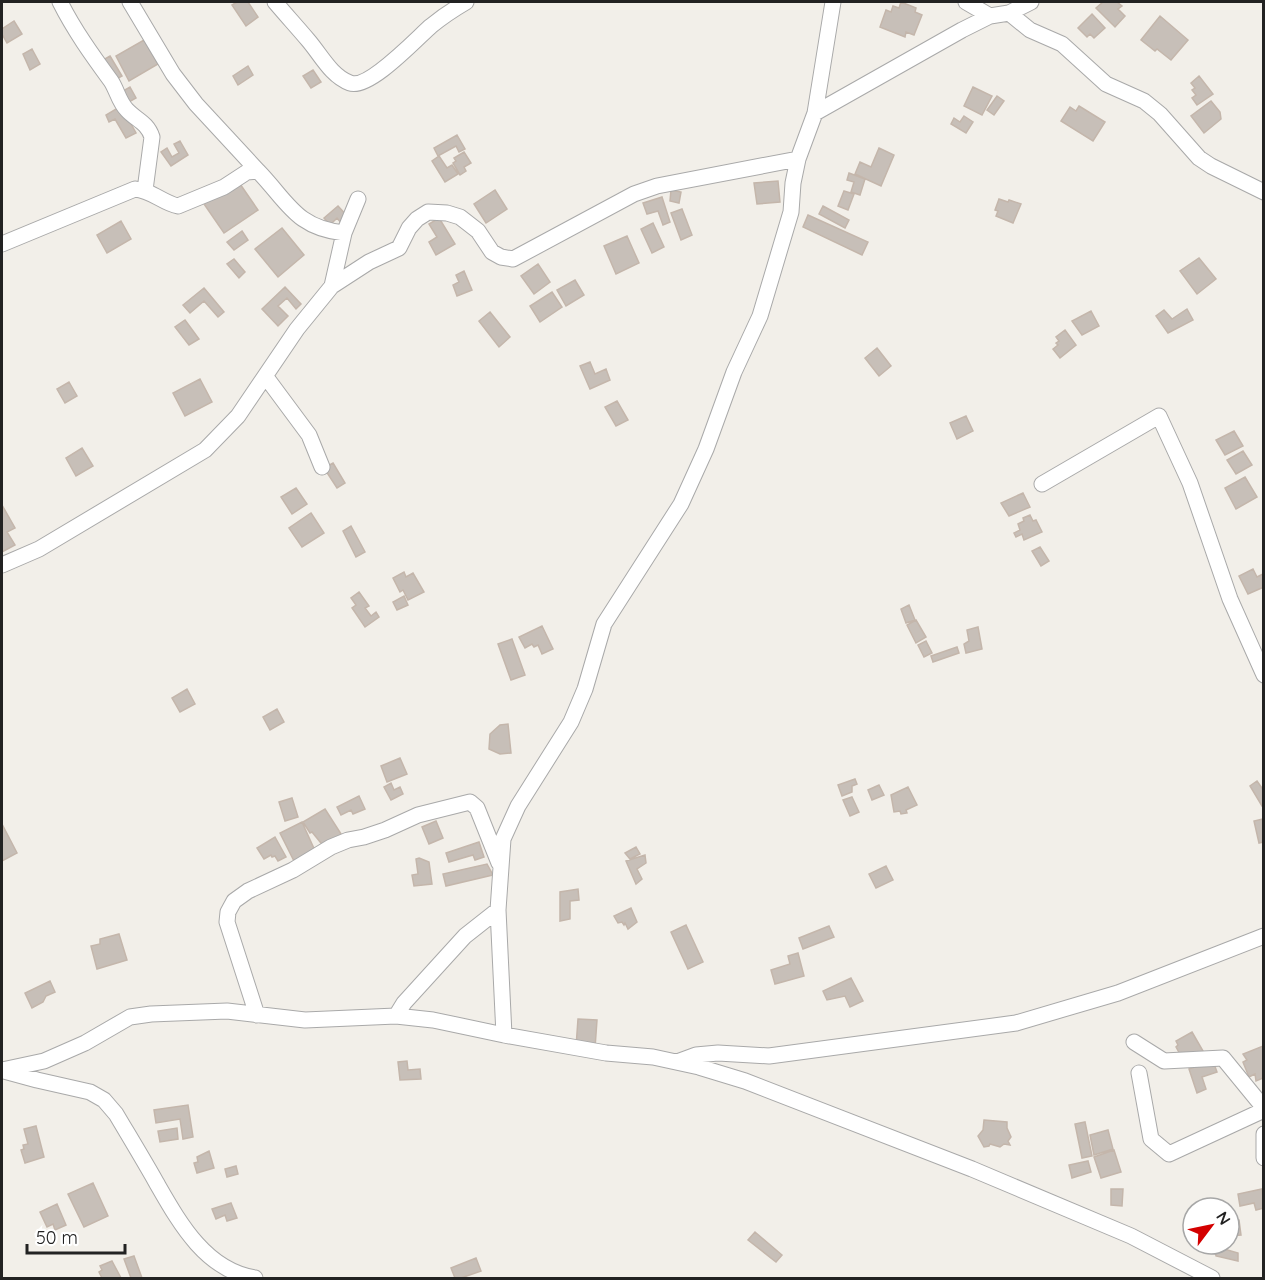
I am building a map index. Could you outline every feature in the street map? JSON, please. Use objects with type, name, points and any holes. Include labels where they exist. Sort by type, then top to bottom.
[{"type":"street","points":[[60,2],[76,33],[114,86],[126,108],[150,131],[152,137],[145,190]]},
{"type":"street","points":[[130,2],[173,74],[190,97],[296,215],[309,224],[330,232],[344,233]]},
{"type":"street","points":[[275,2],[328,66],[352,84],[360,83],[383,69],[433,25],[466,2]]},
{"type":"street","points":[[504,1035],[498,910],[501,851],[508,826],[518,806],[571,722],[585,689],[604,624],[681,504],[706,449],[734,372],[760,316],[791,212],[798,159],[815,113],[833,2]]},
{"type":"street","points":[[966,2],[990,16]]},
{"type":"street","points":[[815,113],[990,16],[1010,13],[1031,2]]},
{"type":"street","points":[[1010,13],[1030,30],[1062,44],[1106,84],[1144,101],[1160,114],[1199,158],[1263,192]]},
{"type":"street","points":[[2,565],[39,549],[155,479],[194,459],[238,416],[297,328],[332,286],[369,262],[399,248],[409,228],[428,212],[447,213],[460,217],[478,231],[492,252],[501,257],[513,258],[634,194],[657,186],[798,159]]},
{"type":"street","points":[[4,241],[131,190],[145,190],[178,206],[224,186],[247,172],[258,171]]},
{"type":"street","points":[[332,286],[344,233],[358,199]]},
{"type":"street","points":[[266,377],[309,435],[322,467]]},
{"type":"street","points":[[1042,484],[1159,416],[1190,483],[1230,599],[1263,675]]},
{"type":"street","points":[[257,1015],[227,922],[228,912],[234,902],[248,891],[348,840],[385,830],[418,815],[470,802],[477,808],[500,866]]},
{"type":"street","points":[[396,1016],[404,1003],[465,936],[498,910]]},
{"type":"street","points":[[677,1062],[696,1055],[718,1053],[769,1056],[1016,1023],[1118,993],[1263,936]]},
{"type":"street","points":[[2,1070],[44,1061],[85,1043],[129,1017],[227,1011],[305,1020],[396,1016],[433,1020],[606,1053],[653,1057],[745,1081],[972,1169],[1131,1236],[1212,1278]]},
{"type":"street","points":[[1134,1042],[1164,1061],[1223,1058],[1263,1109],[1169,1154],[1151,1139],[1139,1073]]},
{"type":"street","points":[[2,1070],[90,1092],[104,1100],[116,1114],[177,1218],[194,1241],[211,1258],[228,1270],[255,1278]]},
{"type":"street","points":[[1263,1134],[1263,1158]]},
{"type":"building","points":[[237,2],[248,2],[258,17],[246,26],[232,5]]},
{"type":"building","points":[[901,2],[916,8],[915,12],[922,15],[914,35],[906,32],[905,37],[880,27],[886,10],[891,12],[893,6],[899,8]]},
{"type":"building","points":[[1103,2],[1117,2],[1122,6],[1118,9],[1125,16],[1115,27],[1096,8]]},
{"type":"building","points":[[1092,14],[1105,28],[1094,38],[1090,34],[1087,37],[1078,28]]},
{"type":"building","points":[[1160,16],[1188,40],[1171,60],[1141,40]]},
{"type":"building","points":[[14,21],[22,34],[7,43],[2,29]]},
{"type":"building","points":[[144,40],[158,64],[129,81],[116,56]]},
{"type":"building","points":[[32,49],[40,64],[30,70],[23,54]]},
{"type":"building","points":[[110,56],[122,76],[115,80],[103,60]]},
{"type":"building","points":[[248,66],[253,75],[238,85],[233,76]]},
{"type":"building","points":[[313,70],[321,82],[311,88],[303,76]]},
{"type":"building","points":[[1199,76],[1213,94],[1197,105],[1192,98],[1196,95],[1191,83]]},
{"type":"building","points":[[130,87],[136,98],[129,102],[123,91]]},
{"type":"building","points":[[973,87],[992,96],[982,115],[964,106]]},
{"type":"building","points":[[997,96],[1004,101],[994,115],[987,110]]},
{"type":"building","points":[[1211,101],[1220,112],[1221,119],[1204,133],[1191,116]]},
{"type":"building","points":[[121,106],[136,133],[126,138],[115,119],[109,122],[106,115]]},
{"type":"building","points":[[1079,106],[1105,122],[1093,141],[1061,121],[1070,107],[1076,111]]},
{"type":"building","points":[[964,116],[973,122],[966,133],[951,124],[954,118],[960,122]]},
{"type":"building","points":[[457,135],[465,149],[459,152],[456,146],[438,156],[434,148]]},
{"type":"building","points":[[180,141],[188,155],[171,166],[161,152],[167,148],[172,157],[179,153],[174,144]]},
{"type":"building","points":[[879,148],[894,155],[881,186],[855,174],[860,162],[871,167]]},
{"type":"building","points":[[464,152],[471,163],[464,167],[466,171],[460,175],[453,163],[456,161],[454,158]]},
{"type":"building","points":[[439,156],[447,168],[452,165],[458,174],[445,182],[432,161]]},
{"type":"building","points":[[849,173],[865,179],[860,195],[851,192],[854,182],[847,180]]},
{"type":"building","points":[[238,181],[258,210],[224,233],[204,204]]},
{"type":"building","points":[[778,181],[780,202],[757,204],[754,183]]},
{"type":"building","points":[[495,190],[507,209],[486,223],[474,204]]},
{"type":"building","points":[[671,190],[681,192],[679,203],[670,201]]},
{"type":"building","points":[[844,191],[854,194],[848,210],[838,206]]},
{"type":"building","points":[[662,197],[670,222],[663,225],[658,211],[647,214],[643,203]]},
{"type":"building","points":[[999,199],[1021,204],[1013,223],[996,216],[998,211],[995,210]]},
{"type":"building","points":[[338,206],[349,218],[342,224],[337,218],[330,225],[324,218]]},
{"type":"building","points":[[823,206],[849,220],[845,228],[819,214]]},
{"type":"building","points":[[682,209],[692,235],[681,240],[671,213]]},
{"type":"building","points":[[808,215],[868,242],[862,255],[803,227]]},
{"type":"building","points":[[439,218],[455,244],[436,255],[429,242],[437,237],[429,224]]},
{"type":"building","points":[[121,221],[131,239],[107,253],[97,235]]},
{"type":"building","points":[[653,223],[664,247],[652,253],[641,229]]},
{"type":"building","points":[[282,228],[304,255],[278,277],[255,249]]},
{"type":"building","points":[[242,231],[248,240],[234,250],[227,242]]},
{"type":"building","points":[[627,236],[639,263],[616,274],[604,246]]},
{"type":"building","points":[[1199,258],[1216,279],[1197,294],[1180,271]]},
{"type":"building","points":[[234,259],[245,272],[239,278],[227,264]]},
{"type":"building","points":[[538,264],[550,282],[534,294],[521,276]]},
{"type":"building","points":[[464,271],[472,290],[457,296],[453,285],[459,282],[456,275]]},
{"type":"building","points":[[575,280],[584,295],[566,306],[557,290]]},
{"type":"building","points":[[285,287],[301,304],[296,309],[287,298],[278,306],[288,316],[278,326],[262,309]]},
{"type":"building","points":[[204,288],[224,312],[218,317],[204,301],[190,313],[183,305]]},
{"type":"building","points":[[552,292],[562,307],[540,322],[530,306]]},
{"type":"building","points":[[1187,309],[1193,320],[1168,333],[1156,316],[1164,310],[1172,319]]},
{"type":"building","points":[[1091,311],[1099,326],[1082,335],[1072,321]]},
{"type":"building","points":[[490,312],[510,337],[499,347],[479,321]]},
{"type":"building","points":[[185,320],[199,339],[189,345],[175,327]]},
{"type":"building","points":[[1065,330],[1076,345],[1060,358],[1053,349],[1059,341],[1056,337]]},
{"type":"building","points":[[877,348],[891,366],[879,376],[865,358]]},
{"type":"building","points":[[590,362],[595,374],[606,369],[610,380],[590,389],[580,366]]},
{"type":"building","points":[[200,379],[212,402],[185,416],[173,393]]},
{"type":"building","points":[[69,382],[77,396],[65,403],[57,389]]},
{"type":"building","points":[[617,401],[628,420],[616,426],[605,407]]},
{"type":"building","points":[[966,416],[973,431],[957,439],[950,423]]},
{"type":"building","points":[[1234,431],[1243,446],[1225,455],[1216,440]]},
{"type":"building","points":[[82,448],[93,466],[76,476],[66,458]]},
{"type":"building","points":[[1243,451],[1252,465],[1236,474],[1227,460]]},
{"type":"building","points":[[333,463],[345,483],[337,488],[324,468]]},
{"type":"building","points":[[1245,477],[1257,497],[1236,509],[1225,488]]},
{"type":"building","points":[[296,488],[307,504],[292,514],[281,497]]},
{"type":"building","points":[[1023,493],[1030,507],[1009,516],[1001,503]]},
{"type":"building","points":[[2,505],[15,528],[7,532],[15,545],[2,552]]},
{"type":"building","points":[[311,513],[324,533],[302,547],[289,528]]},
{"type":"building","points":[[1030,515],[1033,521],[1036,520],[1042,532],[1024,540],[1022,534],[1016,537],[1014,533],[1020,530],[1018,524]]},
{"type":"building","points":[[351,526],[365,552],[356,557],[343,531]]},
{"type":"building","points":[[1040,547],[1049,561],[1041,566],[1032,551]]},
{"type":"building","points":[[1253,569],[1257,577],[1263,574],[1264,587],[1248,594],[1239,576]]},
{"type":"building","points":[[404,572],[406,577],[413,573],[424,592],[408,600],[403,590],[400,592],[393,578]]},
{"type":"building","points":[[359,592],[369,606],[365,608],[371,616],[376,612],[379,617],[365,627],[352,608],[356,605],[351,598]]},
{"type":"building","points":[[404,596],[408,605],[397,610],[393,602]]},
{"type":"building","points":[[909,605],[915,620],[906,623],[901,609]]},
{"type":"building","points":[[916,620],[926,637],[916,643],[907,625]]},
{"type":"building","points":[[542,626],[553,649],[542,654],[538,645],[534,647],[532,644],[525,648],[519,637]]},
{"type":"building","points":[[978,627],[982,649],[966,653],[964,644],[969,641],[967,630]]},
{"type":"building","points":[[512,639],[525,675],[511,680],[498,644]]},
{"type":"building","points":[[926,641],[932,653],[924,657],[918,645]]},
{"type":"building","points":[[957,647],[959,653],[933,662],[931,656]]},
{"type":"building","points":[[187,689],[195,704],[180,712],[172,698]]},
{"type":"building","points":[[277,709],[284,722],[270,730],[263,717]]},
{"type":"building","points":[[508,724],[511,753],[500,754],[489,749],[490,734],[500,725]]},
{"type":"building","points":[[400,758],[407,774],[387,782],[381,766]]},
{"type":"building","points":[[855,779],[857,784],[852,786],[852,792],[842,796],[838,785]]},
{"type":"building","points":[[1257,781],[1264,791],[1264,805],[1262,806],[1250,786]]},
{"type":"building","points":[[391,783],[394,790],[400,787],[403,794],[391,800],[384,787]]},
{"type":"building","points":[[879,785],[884,795],[872,800],[868,790]]},
{"type":"building","points":[[908,787],[917,805],[906,810],[907,813],[894,812],[891,795]]},
{"type":"building","points":[[359,796],[365,809],[353,814],[351,810],[341,815],[337,807]]},
{"type":"building","points":[[852,797],[859,812],[850,816],[843,800]]},
{"type":"building","points":[[292,798],[298,817],[285,821],[279,802]]},
{"type":"building","points":[[325,809],[343,837],[325,848],[303,822]]},
{"type":"building","points":[[1263,819],[1264,842],[1259,843],[1254,821]]},
{"type":"building","points":[[436,821],[443,838],[429,844],[422,827]]},
{"type":"building","points":[[302,822],[316,853],[295,863],[280,833]]},
{"type":"building","points":[[2,824],[17,853],[2,861]]},
{"type":"building","points":[[275,837],[286,857],[278,861],[275,856],[271,855],[264,859],[257,848]]},
{"type":"building","points":[[479,842],[484,857],[475,860],[473,855],[449,862],[446,853]]},
{"type":"building","points":[[636,847],[640,854],[630,859],[625,853]]},
{"type":"building","points":[[645,855],[646,863],[637,869],[642,879],[636,884],[626,861]]},
{"type":"building","points":[[416,859],[429,862],[432,884],[414,886],[412,875],[418,874]]},
{"type":"building","points":[[487,864],[493,875],[446,886],[443,874]]},
{"type":"building","points":[[886,866],[893,880],[876,888],[869,874]]},
{"type":"building","points":[[578,889],[579,900],[570,901],[570,919],[560,921],[560,892]]},
{"type":"building","points":[[631,908],[637,922],[628,929],[625,923],[624,925],[622,922],[618,923],[614,916]]},
{"type":"building","points":[[686,925],[703,962],[688,969],[671,932]]},
{"type":"building","points":[[829,926],[834,937],[803,949],[799,938]]},
{"type":"building","points":[[119,934],[127,960],[97,969],[91,946],[100,944],[100,939]]},
{"type":"building","points":[[798,953],[804,976],[775,984],[771,970],[790,964],[788,956]]},
{"type":"building","points":[[851,978],[863,1001],[850,1007],[845,996],[827,1000],[823,991]]},
{"type":"building","points":[[50,981],[55,992],[46,996],[43,1002],[32,1008],[25,993]]},
{"type":"building","points":[[578,1019],[597,1020],[595,1048],[576,1047]]},
{"type":"building","points":[[1192,1032],[1203,1051],[1187,1060],[1181,1056],[1176,1047],[1178,1045],[1176,1041]]},
{"type":"building","points":[[1263,1046],[1264,1080],[1263,1078],[1256,1081],[1255,1074],[1249,1077],[1243,1062],[1247,1060],[1243,1054]]},
{"type":"building","points":[[407,1061],[408,1070],[420,1069],[421,1079],[400,1080],[398,1062]]},
{"type":"building","points":[[1213,1061],[1217,1072],[1202,1077],[1206,1089],[1197,1093],[1189,1069]]},
{"type":"building","points":[[188,1105],[193,1137],[183,1139],[180,1119],[156,1123],[154,1110]]},
{"type":"building","points":[[984,1120],[1007,1122],[1011,1137],[1008,1141],[1010,1145],[1004,1144],[1000,1147],[990,1144],[984,1147],[978,1136],[983,1130]]},
{"type":"building","points":[[1085,1122],[1092,1156],[1082,1158],[1075,1124]]},
{"type":"building","points":[[36,1126],[44,1157],[25,1163],[21,1150],[24,1149],[23,1145],[28,1144],[24,1129]]},
{"type":"building","points":[[177,1128],[178,1139],[160,1142],[158,1131]]},
{"type":"building","points":[[1108,1130],[1113,1149],[1094,1155],[1090,1135]]},
{"type":"building","points":[[1114,1150],[1121,1172],[1101,1178],[1094,1157]]},
{"type":"building","points":[[209,1151],[214,1168],[197,1173],[194,1163],[198,1162],[197,1157]]},
{"type":"building","points":[[1088,1161],[1091,1172],[1072,1178],[1069,1165]]},
{"type":"building","points":[[236,1166],[238,1174],[227,1177],[225,1169]]},
{"type":"building","points":[[93,1183],[108,1216],[84,1227],[68,1194]]},
{"type":"building","points":[[1111,1189],[1123,1189],[1122,1206],[1111,1205]]},
{"type":"building","points":[[1262,1189],[1264,1208],[1256,1210],[1254,1203],[1241,1206],[1241,1196],[1238,1194]]},
{"type":"building","points":[[231,1203],[237,1218],[227,1221],[225,1215],[216,1219],[212,1209]]},
{"type":"building","points":[[57,1204],[66,1225],[55,1230],[53,1224],[47,1227],[40,1212]]},
{"type":"building","points":[[755,1232],[782,1255],[776,1262],[748,1240]]},
{"type":"building","points":[[134,1256],[142,1278],[131,1278],[124,1259]]},
{"type":"building","points":[[1216,1256],[1238,1256],[1238,1261]]},
{"type":"building","points":[[476,1258],[481,1271],[455,1278],[451,1268]]},
{"type":"building","points":[[112,1261],[121,1278],[102,1278],[99,1272],[102,1270],[100,1266]]}]
